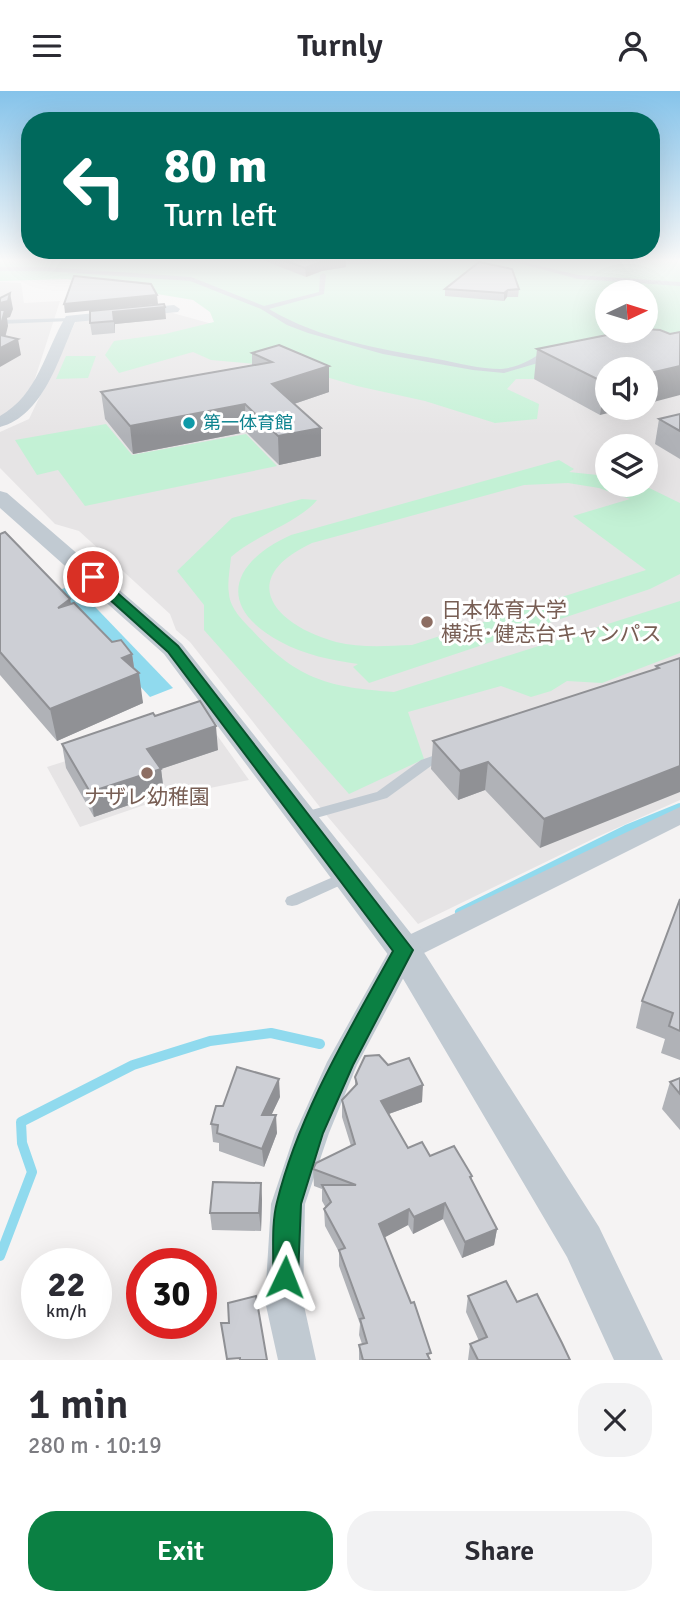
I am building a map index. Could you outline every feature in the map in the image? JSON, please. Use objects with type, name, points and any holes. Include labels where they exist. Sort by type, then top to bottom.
[{"type":"street","points":[[0,422],[23,408],[35,392],[70,319],[76,318]]},
{"type":"street","points":[[0,497],[169,644],[404,950],[583,1242],[639,1360]]},
{"type":"street","points":[[297,1360],[285,1301],[289,1204],[312,1133],[343,1062],[404,950],[680,815]]},
{"type":"lane","points":[[280,318],[310,332],[383,352],[473,368],[504,370],[520,367],[558,349]]},
{"type":"lane","points":[[0,322],[70,319]]},
{"type":"lane","points":[[301,817],[382,795],[426,763],[464,750]]},
{"type":"lane","points":[[292,901],[347,876]]},
{"type":"shaded area","points":[[0,318],[54,318],[31,391],[11,413],[0,417]]},
{"type":"shaded area","name":"日本体育大学 横浜･健志台キャンパス","points":[[192,318],[285,344],[680,354],[680,800],[418,924],[323,811],[190,642],[176,630],[170,614],[79,531],[55,524],[0,468],[0,432],[29,419],[76,321]]},
{"type":"shaded area","name":"ナザレ幼稚園","points":[[204,717],[249,780],[171,796],[80,827],[47,767]]},
{"type":"green space","points":[[212,318],[595,318],[595,343],[658,343],[658,318],[680,318],[680,354],[658,358],[595,357],[595,371],[553,379],[516,379],[507,389],[539,404],[537,419],[495,423],[425,401],[357,386],[292,367],[211,360],[193,352],[119,373],[105,355],[114,341],[165,334],[214,322]]},
{"type":"green space","points":[[66,356],[96,356],[88,378],[56,379]]},
{"type":"green space","points":[[106,424],[132,455],[246,434],[277,466],[85,506],[58,470],[37,475],[15,440]]},
{"type":"green space","points":[[559,460],[574,469],[569,472],[595,475],[595,487],[568,483],[524,485],[312,543],[288,557],[275,571],[269,586],[272,600],[281,613],[295,624],[314,634],[345,644],[412,645],[646,570],[573,516],[630,499],[624,497],[658,497],[658,492],[680,503],[680,574],[650,589],[369,683],[353,667],[358,664],[290,647],[260,628],[246,614],[239,600],[239,585],[244,571],[271,546],[291,535]]},
{"type":"green space","points":[[302,499],[317,500],[299,515],[231,557],[228,590],[238,614],[269,647],[284,660],[316,678],[351,687],[394,692],[680,601],[680,653],[602,683],[567,681],[551,691],[531,697],[501,686],[408,712],[424,759],[349,794],[204,630],[204,605],[177,571],[232,518]]},
{"type":"water","points":[[74,585],[173,688],[150,697],[53,592]]},
{"type":"building","points":[[90,318],[114,318],[114,321],[90,323]]},
{"type":"building","points":[[658,330],[670,334],[680,332],[680,366],[658,371],[658,357],[595,357],[595,378],[537,349],[595,337],[595,343],[658,343]]},
{"type":"building","points":[[0,335],[18,339],[0,348]]},
{"type":"building","points":[[279,345],[329,366],[272,384],[321,428],[278,436],[245,404],[130,426],[101,392],[272,362],[252,353]]},
{"type":"building","points":[[680,414],[680,431],[659,419]]},
{"type":"building","points":[[5,532],[70,599],[58,608],[74,603],[112,642],[121,640],[132,654],[122,658],[139,673],[50,709],[0,652],[0,534]]},
{"type":"building","points":[[680,658],[680,766],[544,819],[488,762],[460,771],[433,741],[659,668],[656,666]]},
{"type":"building","points":[[200,701],[216,726],[147,749],[161,769],[90,792],[62,744],[153,713],[155,716]]},
{"type":"building","points":[[680,899],[680,1031],[669,1026],[673,1013],[642,1001]]},
{"type":"building","points":[[379,1055],[388,1065],[409,1058],[423,1085],[381,1101],[408,1148],[422,1142],[430,1156],[454,1146],[472,1176],[470,1177],[497,1229],[465,1242],[445,1203],[414,1217],[409,1209],[379,1224],[411,1303],[414,1302],[431,1353],[427,1354],[430,1360],[363,1360],[359,1345],[367,1343],[360,1319],[364,1318],[339,1250],[345,1248],[324,1209],[331,1202],[322,1185],[356,1185],[313,1169],[316,1163],[355,1144],[342,1100],[357,1084],[355,1077],[365,1056]]},
{"type":"building","points":[[237,1067],[279,1079],[262,1115],[276,1115],[262,1149],[217,1133],[218,1125],[211,1124],[216,1106],[223,1106]]},
{"type":"building","points":[[680,1078],[680,1094],[670,1082]]},
{"type":"building","points":[[213,1182],[261,1183],[259,1213],[210,1213]]},
{"type":"building","points":[[506,1281],[517,1302],[537,1294],[570,1360],[478,1360],[470,1344],[487,1337],[468,1296]]},
{"type":"building","points":[[256,1296],[267,1360],[227,1359],[221,1323],[229,1323],[228,1303]]},
{"type":"waterway","points":[[459,912],[626,829],[680,807]]},
{"type":"waterway","points":[[0,1256],[32,1172],[22,1143],[21,1122],[133,1065],[210,1041],[271,1033],[320,1044]]},
{"type":"place","name":"第一体育館","points":[[189,423]]},
{"type":"place","name":"日本体育大学 横浜･健志台キャンパス","points":[[427,622]]},
{"type":"place","name":"ナザレ幼稚園","points":[[147,773]]},
{"type":"route","points":[[93,577],[169,644],[404,950],[343,1062],[312,1133],[289,1204],[285,1277]]}]
